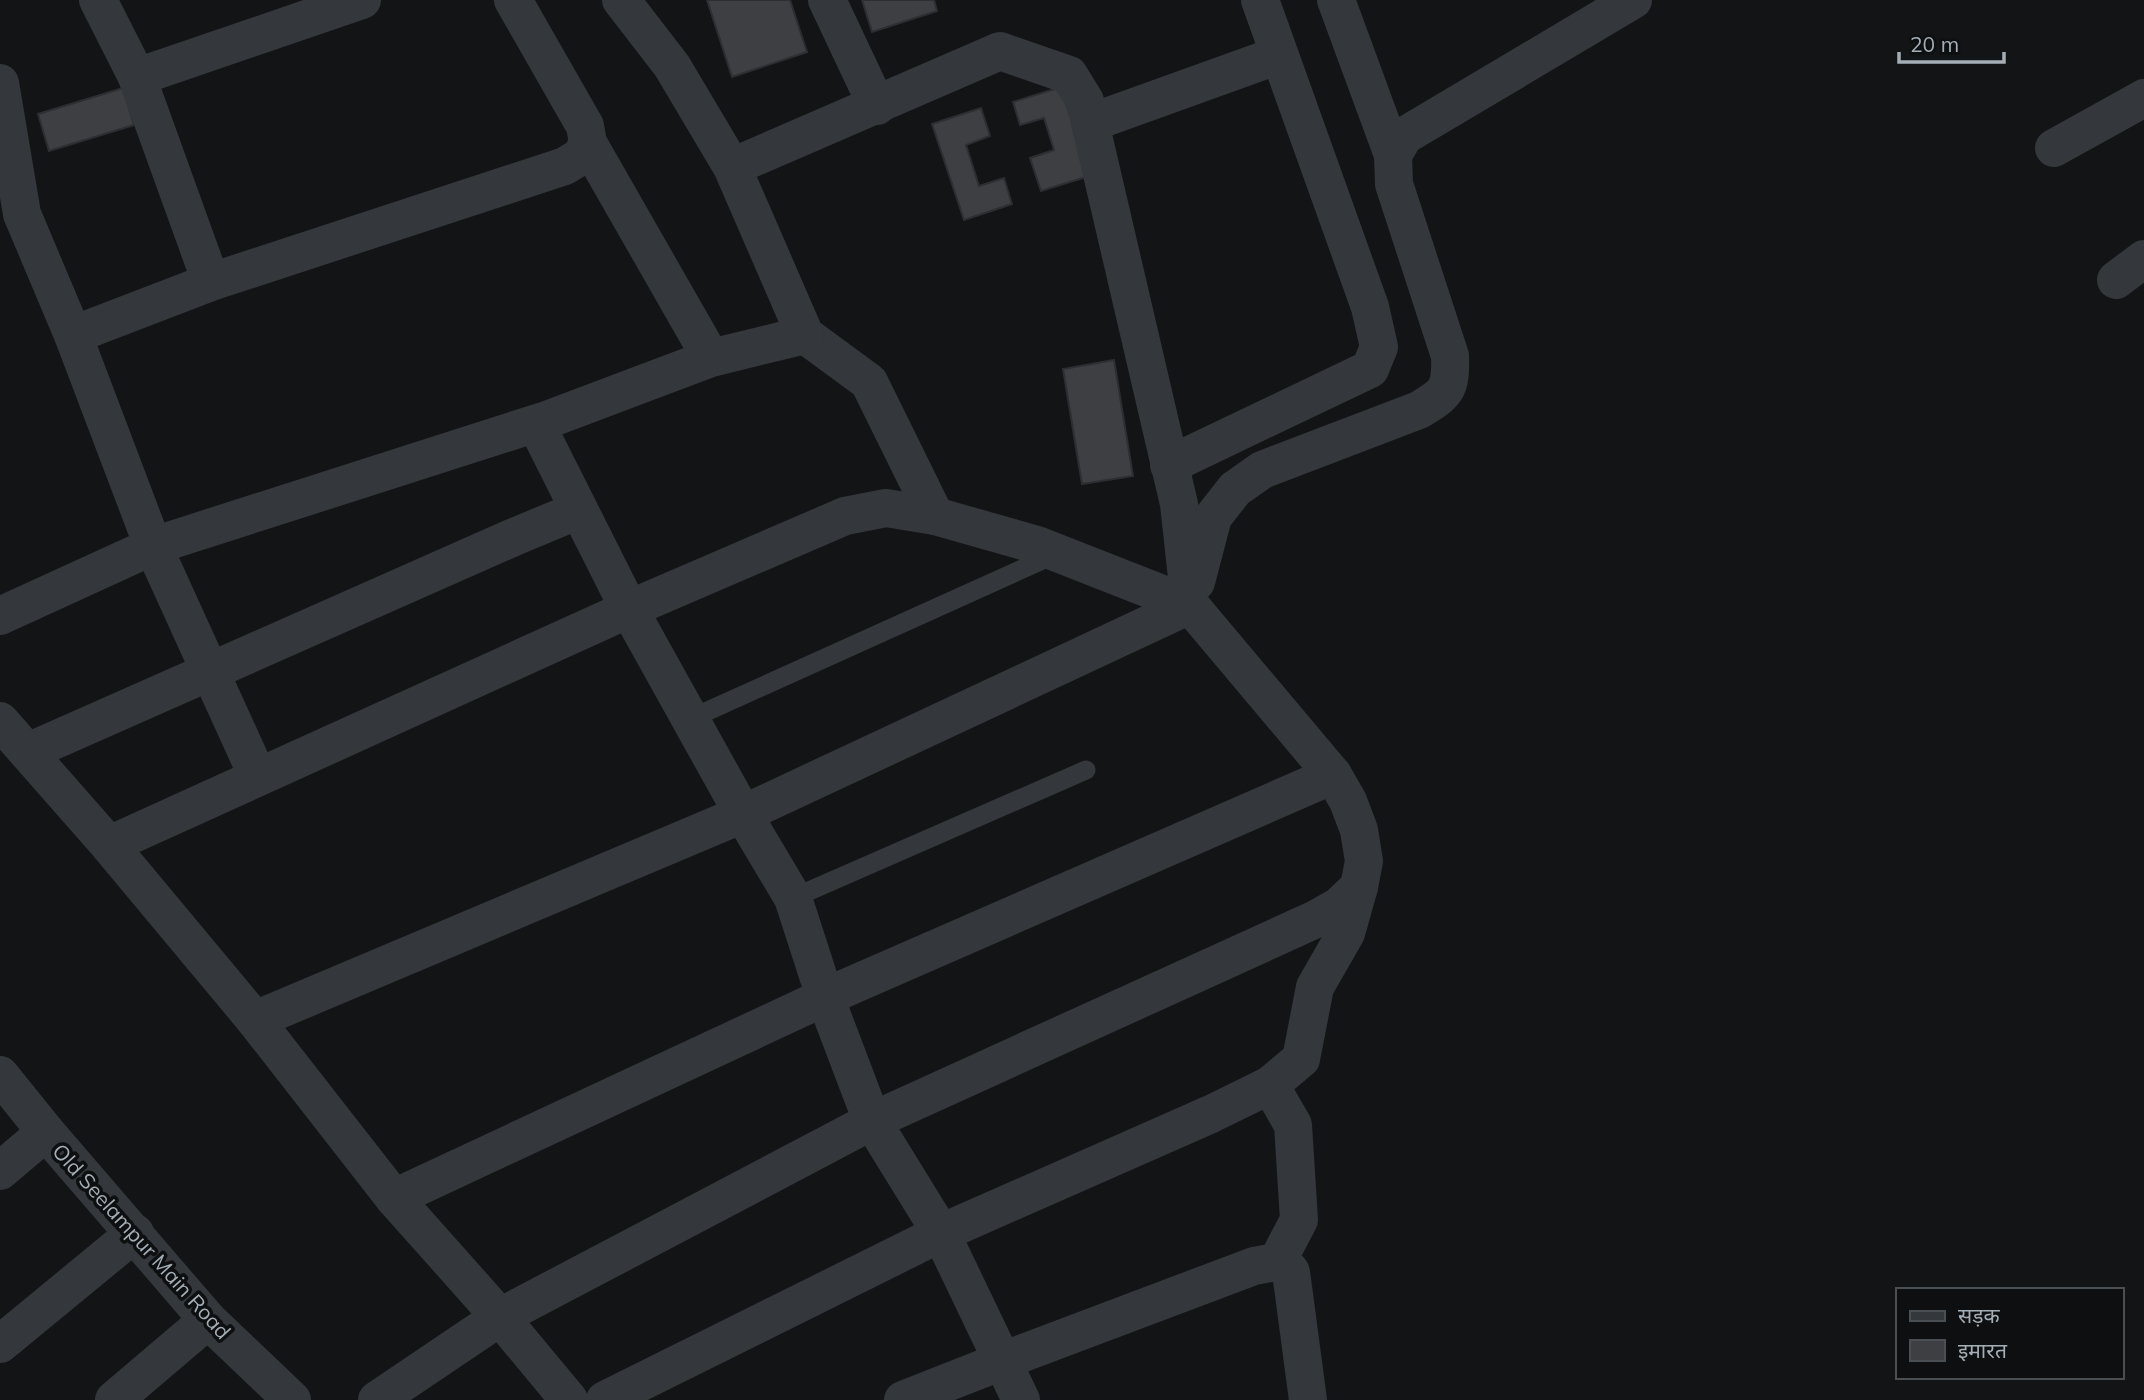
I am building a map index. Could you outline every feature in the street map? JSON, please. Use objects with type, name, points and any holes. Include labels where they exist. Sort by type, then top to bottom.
[{"type":"street","points":[[98,0],[137,77],[211,282]]},
{"type":"street","points":[[137,77],[362,0]]},
{"type":"street","points":[[513,0],[585,126],[589,143],[711,358]]},
{"type":"street","points":[[621,0],[672,66],[732,167],[805,335],[869,382],[935,516]]},
{"type":"street","points":[[827,0],[877,106]]},
{"type":"street","points":[[1169,465],[1370,369],[1379,347],[1370,307],[1260,0]]},
{"type":"street","points":[[1190,605],[1213,517],[1235,489],[1262,470],[1419,411],[1441,397],[1451,380],[1450,356],[1394,184],[1393,155],[1336,0]]},
{"type":"street","points":[[1393,155],[1405,135],[1430,118],[1633,0]]},
{"type":"street","points":[[732,167],[1000,51],[1069,75],[1085,101],[1178,504],[1190,605]]},
{"type":"street","points":[[1090,123],[1279,55]]},
{"type":"street","points":[[0,83],[22,214],[73,335],[153,546],[258,776]]},
{"type":"street","points":[[2054,148],[2144,98]]},
{"type":"street","points":[[73,335],[211,282],[565,166],[581,156],[589,143]]},
{"type":"street","points":[[0,617],[153,546],[540,422],[711,358],[805,335]]},
{"type":"street","points":[[540,422],[536,424],[629,609],[793,898],[825,997],[872,1121],[941,1233],[1021,1400]]},
{"type":"street","points":[[109,845],[629,609],[845,516],[886,508],[935,516],[1059,553],[1190,605],[1334,775],[1359,830],[1364,861],[1359,887],[1346,933],[1315,987],[1301,1059],[1270,1085],[1211,1114],[941,1233],[605,1400]]},
{"type":"street","points":[[28,752],[579,510]]},
{"type":"street","points":[[256,1020],[743,814],[1190,605]]},
{"type":"street","points":[[0,721],[109,845],[256,1020],[394,1198],[500,1317],[569,1400]]},
{"type":"street","points":[[394,1198],[825,997],[1334,775]]},
{"type":"street","points":[[377,1400],[500,1317],[872,1121],[1316,919],[1339,906],[1359,887]]},
{"type":"street","name":"Old Seelampur Main Road","points":[[0,1075],[208,1320],[292,1400]]},
{"type":"street","points":[[1270,1085],[1293,1125],[1299,1220],[1278,1261]]},
{"type":"street","points":[[0,1171],[46,1132]]},
{"type":"street","points":[[0,1344],[135,1233]]},
{"type":"street","points":[[903,1400],[1254,1266],[1282,1261],[1290,1272],[1308,1400]]},
{"type":"street","points":[[114,1400],[208,1320]]},
{"type":"lane","points":[[690,719],[1059,553]]},
{"type":"lane","points":[[793,898],[1086,771]]},
{"type":"building","points":[[707,0],[790,0],[807,52],[732,77]]},
{"type":"building","points":[[862,0],[934,0],[937,11],[872,32]]},
{"type":"building","points":[[1061,87],[1089,176],[1041,191],[1030,158],[1054,150],[1044,118],[1020,125],[1013,102]]},
{"type":"building","points":[[123,88],[134,125],[49,151],[38,114]]},
{"type":"building","points":[[981,108],[990,136],[966,145],[979,186],[1004,178],[1012,204],[964,220],[932,124]]},
{"type":"building","points":[[1114,360],[1133,476],[1082,484],[1063,369]]}]
